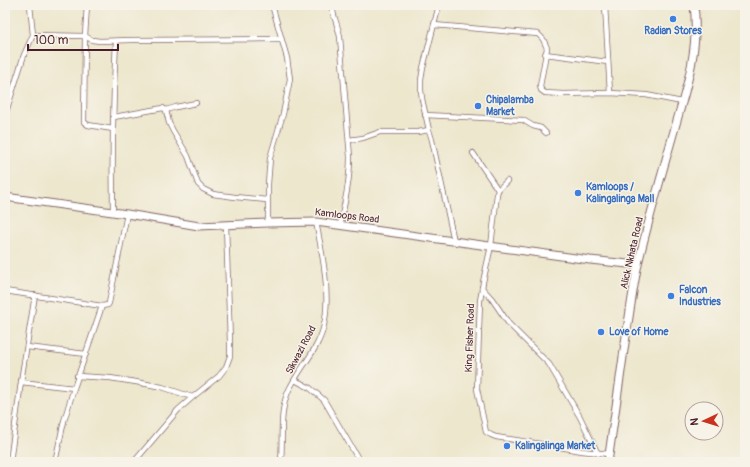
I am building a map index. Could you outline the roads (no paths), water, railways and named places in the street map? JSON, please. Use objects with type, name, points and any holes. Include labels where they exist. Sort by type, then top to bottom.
[{"type":"main road","name":"Alick Nkhata Road","points":[[608,462],[616,398],[638,265],[694,53],[696,29],[694,5]]},
{"type":"main road","name":"Kamloops Road","points":[[5,197],[127,214],[199,226],[316,222],[590,260],[638,265]]},
{"type":"street","points":[[5,115],[24,55],[33,35],[30,5]]},
{"type":"street","points":[[87,5],[85,36],[84,122],[88,126],[113,129]]},
{"type":"street","points":[[268,223],[267,200],[270,158],[283,114],[290,79],[288,65],[272,5]]},
{"type":"street","points":[[332,5],[333,16],[338,27],[340,37],[350,157],[350,171],[346,201],[340,225]]},
{"type":"street","points":[[439,5],[423,68],[421,90],[428,130],[432,140],[454,241]]},
{"type":"street","points":[[605,5],[610,93]]},
{"type":"street","points":[[434,25],[538,34],[546,43],[547,48],[540,79],[541,90],[545,93],[610,93],[646,95],[682,102]]},
{"type":"street","points":[[33,35],[85,36],[92,40],[108,42],[281,39]]},
{"type":"street","points":[[113,212],[112,159],[116,41]]},
{"type":"street","points":[[545,54],[608,62]]},
{"type":"street","points":[[114,117],[159,108],[166,110],[196,103]]},
{"type":"street","points":[[166,110],[169,123],[188,156],[198,184],[203,189],[213,194],[267,200]]},
{"type":"street","points":[[425,115],[523,120],[533,126],[541,128],[546,133]]},
{"type":"street","points":[[349,140],[363,138],[380,132],[418,132],[428,130]]},
{"type":"street","points":[[473,153],[498,190],[506,181]]},
{"type":"street","name":"King Fisher Road","points":[[498,190],[491,246],[482,288],[480,308],[478,389],[486,432],[496,437],[598,454]]},
{"type":"street","points":[[5,291],[106,306],[109,303],[127,214]]},
{"type":"street","name":"Sikwazi Road","points":[[281,461],[283,410],[288,393],[320,338],[326,313],[326,296],[322,257],[316,222]]},
{"type":"street","points":[[136,461],[178,410],[219,376],[226,367],[230,356],[230,342],[226,225]]},
{"type":"street","points":[[482,288],[492,299],[509,324],[548,364],[580,417],[598,454],[609,454]]},
{"type":"street","points":[[10,462],[35,295]]},
{"type":"street","points":[[55,462],[64,421],[77,376],[102,306]]},
{"type":"street","points":[[27,347],[86,354]]},
{"type":"street","points":[[77,376],[110,378],[149,384],[192,397]]},
{"type":"street","points":[[295,380],[310,388],[324,400],[360,462]]},
{"type":"street","points":[[21,382],[74,388]]},
{"type":"street","points":[[281,461],[300,462]]},
{"type":"place","name":"Radian Stores","points":[[673,19]]},
{"type":"place","name":"Chipalamba Market","points":[[478,106]]},
{"type":"place","name":"Kamloops / Kalingalinga Mall","points":[[578,193]]},
{"type":"place","name":"Falcon Industries","points":[[671,296]]},
{"type":"place","name":"Love of Home","points":[[601,332]]},
{"type":"place","name":"Kalingalinga Market","points":[[507,446]]}]
